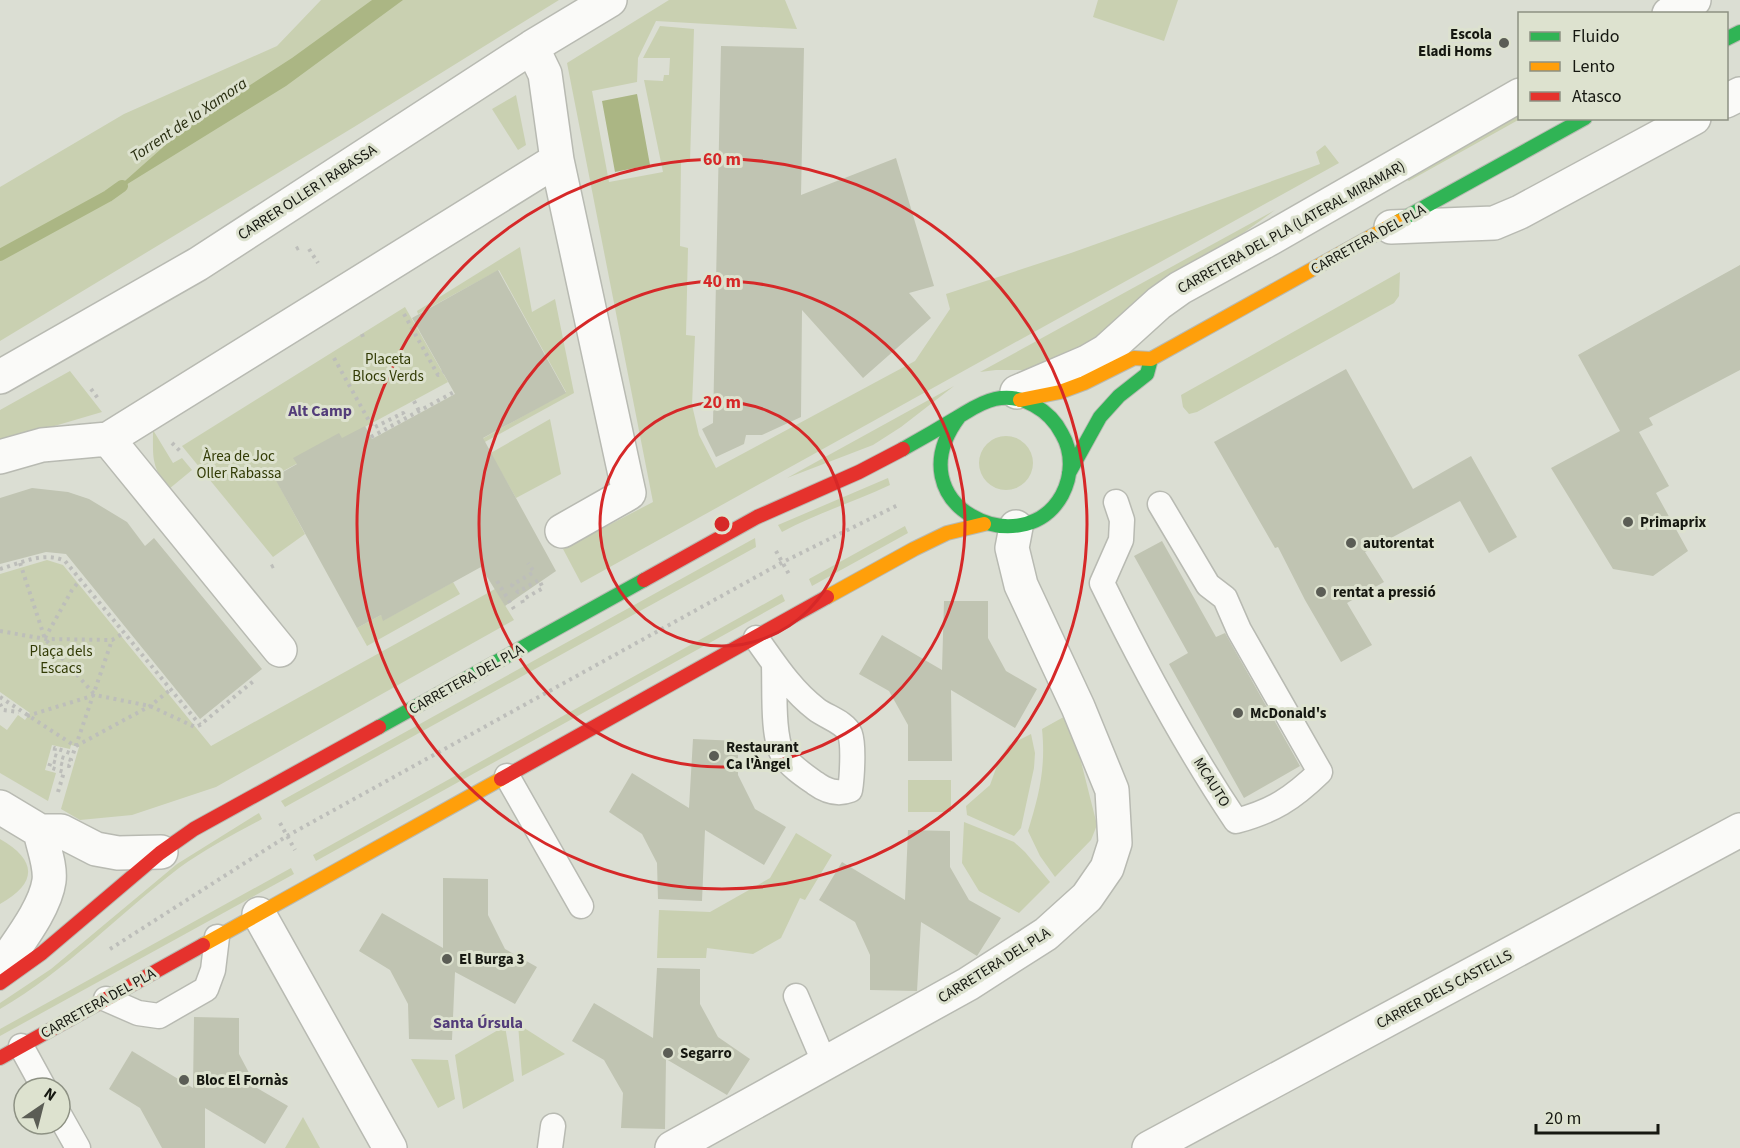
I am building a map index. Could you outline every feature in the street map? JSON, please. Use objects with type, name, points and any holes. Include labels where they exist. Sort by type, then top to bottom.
[{"type":"main road","name":"CARRETERA DEL PLA","points":[[1151,359],[1581,120]]},
{"type":"main road","points":[[1012,399],[1060,392],[1084,383],[1134,358],[1151,359],[1147,374],[1126,388],[1099,416],[1088,433],[1069,473]]},
{"type":"main road","name":"CARRETERA DEL PLA","points":[[0,982],[56,942],[161,852],[184,835],[237,803],[312,764],[708,543],[793,499],[874,465],[987,400],[1012,399],[1035,404],[1059,426],[1067,441],[1070,457],[1065,488],[1057,502],[1045,514],[1016,527],[984,524],[957,506],[942,476],[940,460],[943,444],[959,417]]},
{"type":"main road","name":"CARRETERA DEL PLA","points":[[0,1058],[914,549],[947,533],[984,524]]},
{"type":"street","name":"CARRER OLLER I RABASSA","points":[[0,376],[198,264],[532,47],[610,0]]},
{"type":"street","points":[[1673,12],[1694,0]]},
{"type":"street","points":[[532,47],[545,74],[557,160],[629,493],[562,531]]},
{"type":"street","name":"CARRETERA DEL PLA (LATERAL MIRAMAR)","points":[[1012,399],[1106,351],[1159,303],[1188,283],[1518,96]]},
{"type":"street","points":[[1391,227],[1494,223],[1520,212],[1690,120]]},
{"type":"street","points":[[0,457],[42,444],[108,439],[557,160]]},
{"type":"street","points":[[108,439],[280,650]]},
{"type":"street","name":"CARRETERA DEL PLA","points":[[672,1148],[968,984],[1046,934],[1087,897],[1107,868],[1115,843],[1112,790],[1078,707],[1021,585],[1012,548],[1016,527]]},
{"type":"street","points":[[0,807],[40,831],[61,831],[96,849],[118,852],[161,852]]},
{"type":"street","name":"CARRER DELS CASTELLS","points":[[1149,1148],[1740,830]]},
{"type":"street","points":[[0,970],[35,916],[49,882],[40,831]]},
{"type":"street","points":[[259,914],[390,1148]]},
{"type":"lane","name":"MCAUTO","points":[[1116,502],[1122,520],[1121,540],[1102,584],[1157,691],[1236,821],[1262,814],[1298,793],[1320,772],[1239,630],[1225,598],[1208,585],[1160,504]]},
{"type":"lane","points":[[756,638],[774,666],[815,709],[846,728],[850,734],[853,776],[850,790],[840,794],[823,788],[805,776],[783,755],[775,722],[774,666]]},
{"type":"lane","points":[[507,776],[581,906]]},
{"type":"lane","points":[[106,999],[138,1013],[159,1016],[206,989],[213,970],[217,938]]},
{"type":"lane","points":[[796,996],[825,1064]]},
{"type":"lane","points":[[21,1046],[37,1076]]},
{"type":"path","points":[[309,249],[319,264]]},
{"type":"path","points":[[404,314],[438,375],[443,372]]},
{"type":"path","points":[[362,334],[364,340]]},
{"type":"path","points":[[334,358],[373,428],[403,413],[406,418]]},
{"type":"path","points":[[91,389],[95,394]]},
{"type":"path","points":[[371,437],[454,392]]},
{"type":"path","points":[[414,401],[419,411]]},
{"type":"path","points":[[104,953],[287,836],[783,562],[898,505]]},
{"type":"path","points":[[771,542],[794,583]]},
{"type":"path","points":[[0,569],[42,556],[58,557],[65,561],[200,725]]},
{"type":"path","points":[[20,563],[45,639],[94,695]]},
{"type":"path","points":[[526,598],[543,588],[539,580],[518,592],[512,585],[534,572],[528,564]]},
{"type":"path","points":[[45,639],[80,580]]},
{"type":"path","points":[[497,581],[511,602]]},
{"type":"path","points":[[0,632],[45,639],[112,640],[124,633]]},
{"type":"path","points":[[57,794],[63,772],[49,767],[51,761],[69,766],[71,760],[54,755],[55,748],[73,754],[112,640]]},
{"type":"path","points":[[27,716],[94,695],[150,706],[195,727],[257,678]]},
{"type":"path","points":[[75,746],[150,706],[170,690]]},
{"type":"path","points":[[0,697],[75,746]]},
{"type":"path","points":[[0,704],[3,710],[20,712]]},
{"type":"path","points":[[277,819],[298,855]]},
{"type":"green space","points":[[321,0],[559,0],[0,341],[0,187],[124,114],[277,46]]},
{"type":"green space","points":[[669,0],[785,0],[797,29],[656,21],[638,58],[637,82],[592,91],[609,182],[663,172],[644,80],[663,81],[664,75],[669,75],[670,58],[643,58],[660,26],[694,29],[690,162],[681,162],[680,246],[688,248],[686,335],[695,336],[692,405],[699,435],[716,468],[915,361],[950,309],[946,294],[1071,253],[1320,164],[1316,152],[1325,145],[1339,163],[581,583],[563,549],[653,502],[567,63]]},
{"type":"green space","points":[[1098,0],[1178,0],[1164,41],[1093,17]]},
{"type":"green space","points":[[516,95],[526,145],[518,150],[492,109]]},
{"type":"green space","points":[[1518,115],[1518,120],[1409,181],[1405,179]]},
{"type":"green space","points":[[1275,210],[1217,252],[1119,330],[1037,370],[980,372]]},
{"type":"green space","points":[[520,247],[532,312],[555,299],[574,393],[483,443],[482,439],[566,392],[499,270],[418,314],[417,311]]},
{"type":"green space","points":[[1400,272],[1399,296],[1394,303],[1197,412],[1189,414],[1183,407],[1181,395]]},
{"type":"green space","name":"Placeta Blocs Verds","points":[[405,307],[448,382],[274,476],[305,534],[273,557],[182,446]]},
{"type":"green space","points":[[70,371],[102,412],[0,442],[0,410]]},
{"type":"green space","points":[[954,386],[901,427],[873,445],[787,478]]},
{"type":"green space","points":[[550,419],[561,474],[516,498],[489,454]]},
{"type":"green space","points":[[153,430],[173,463],[182,458],[192,470],[169,489],[154,461]]},
{"type":"green space","points":[[1006,436],[1016,438],[1025,444],[1031,453],[1033,463],[1031,473],[1025,482],[1016,488],[1006,490],[996,488],[987,482],[981,473],[979,463],[981,453],[987,444],[996,438]]},
{"type":"green space","points":[[888,478],[890,485],[782,532],[778,525]]},
{"type":"green space","points":[[905,526],[908,533],[812,586],[809,579]]},
{"type":"green space","points":[[755,538],[756,547],[285,807],[281,801]]},
{"type":"green space","name":"Plaça dels Escacs","points":[[47,560],[63,565],[211,746],[495,589],[514,620],[216,787],[132,815],[80,820],[61,809],[79,747],[71,745],[70,749],[52,745],[45,770],[56,773],[48,801],[0,773],[0,725],[7,730],[18,715],[25,720],[30,713],[0,692],[0,574]]},
{"type":"green space","points":[[453,582],[460,594],[367,646],[357,628],[381,615],[384,620]]},
{"type":"green space","points":[[782,594],[785,601],[316,861],[313,855]]},
{"type":"green space","points":[[1069,714],[1097,825],[1091,840],[1055,877],[1040,856],[1028,831],[1041,781],[1042,729]]},
{"type":"green space","points":[[1031,734],[1035,753],[1034,768],[1021,828],[1014,836],[967,815],[966,806],[990,785],[999,760],[1009,745]]},
{"type":"green space","points":[[908,780],[951,780],[951,812],[908,812]]},
{"type":"green space","points":[[259,813],[262,819],[209,848],[179,868],[48,977],[0,1009],[0,1003],[51,969],[177,864]]},
{"type":"green space","points":[[964,822],[1014,842],[1050,882],[1019,913],[979,891],[962,863]]},
{"type":"green space","points":[[796,833],[832,855],[805,900],[800,898],[781,938],[753,954],[707,948],[706,958],[657,958],[659,910],[710,912],[770,878]]},
{"type":"green space","points":[[0,839],[21,855],[28,872],[21,888],[0,904]]},
{"type":"green space","points":[[291,868],[294,874],[0,1036],[0,1029]]},
{"type":"green space","points":[[518,1024],[565,1054],[522,1076]]},
{"type":"green space","points":[[505,1026],[514,1081],[463,1109],[455,1055]]},
{"type":"green space","points":[[411,1059],[448,1060],[455,1099],[438,1108]]},
{"type":"green space","points":[[303,1117],[320,1148],[285,1148]]},
{"type":"shaded area","points":[[372,0],[403,0],[286,86],[108,196],[188,125],[292,58]]},
{"type":"shaded area","points":[[637,94],[650,165],[615,172],[602,101]]},
{"type":"building","points":[[721,46],[804,48],[801,195],[896,158],[934,286],[909,293],[931,318],[863,378],[802,310],[801,417],[762,435],[746,435],[744,444],[716,457],[702,429],[713,423]]},
{"type":"building","points":[[1740,265],[1740,370],[1649,418],[1653,425],[1639,432],[1669,486],[1656,493],[1688,551],[1653,576],[1613,569],[1551,468],[1620,431],[1578,355]]},
{"type":"building","points":[[498,270],[566,393],[483,438],[556,571],[505,606],[481,567],[383,621],[381,615],[357,628],[274,477],[297,464],[293,458],[339,433],[342,438],[365,426],[372,439],[455,394],[412,318]]},
{"type":"building","points":[[1346,369],[1413,489],[1471,456],[1517,537],[1489,553],[1460,501],[1365,552],[1384,582],[1347,603],[1372,645],[1341,662],[1278,547],[1275,548],[1214,442]]},
{"type":"building","points":[[32,488],[68,492],[89,499],[127,522],[145,546],[154,538],[262,669],[200,719],[66,554],[46,552],[0,564],[0,498]]},
{"type":"building","name":"McDonald's","points":[[1162,541],[1216,637],[1225,633],[1300,766],[1244,798],[1169,664],[1188,653],[1134,556]]},
{"type":"building","points":[[944,601],[988,601],[988,638],[1006,671],[1037,689],[1015,728],[951,690],[952,761],[908,761],[908,725],[889,691],[859,674],[882,635],[942,670]]},
{"type":"building","points":[[693,739],[738,741],[738,775],[755,809],[786,827],[764,865],[705,830],[702,901],[658,899],[657,863],[642,834],[609,812],[632,773],[689,808]]},
{"type":"building","points":[[908,830],[950,831],[950,867],[969,900],[1001,918],[977,956],[921,922],[917,991],[870,990],[870,955],[855,922],[819,900],[842,862],[905,900]]},
{"type":"building","name":"El Burga 3","points":[[443,878],[488,879],[488,915],[505,949],[537,967],[515,1004],[455,972],[452,1040],[409,1039],[408,1004],[390,970],[359,951],[382,913],[443,948]]},
{"type":"building","name":"Segarro","points":[[657,968],[700,969],[700,1004],[718,1037],[750,1059],[727,1095],[666,1059],[665,1129],[621,1128],[623,1093],[604,1060],[572,1041],[594,1003],[653,1038]]},
{"type":"building","name":"Bloc El Fornàs","points":[[194,1017],[239,1018],[239,1054],[257,1088],[288,1106],[265,1144],[205,1108],[205,1148],[162,1148],[140,1108],[109,1089],[132,1051],[193,1088]]},
{"type":"waterway","name":"Torrent de la Xamora","points":[[0,255],[108,196],[122,186]]},
{"type":"traffic: fast","points":[[1728,38],[1740,32]]},
{"type":"traffic: fast","points":[[1399,221],[1581,120]]},
{"type":"traffic: fast","points":[[1069,473],[1100,417],[1119,396],[1147,374],[1151,359]]},
{"type":"traffic: fast","points":[[903,449],[976,406],[990,400],[1015,399],[1034,405],[1057,425],[1066,441],[1070,464],[1068,480],[1062,495],[1044,516],[1020,525],[995,525],[971,516],[952,499],[942,476],[943,449],[959,417]]},
{"type":"traffic: fast","points":[[379,727],[644,580]]},
{"type":"traffic: slow","points":[[1151,359],[1399,221]]},
{"type":"traffic: slow","points":[[1020,400],[1060,392],[1084,383],[1134,358],[1151,359]]},
{"type":"traffic: slow","points":[[827,597],[947,533],[984,524]]},
{"type":"traffic: slow","points":[[203,945],[501,779]]},
{"type":"traffic: jam","points":[[644,580],[757,517],[859,472],[903,449]]},
{"type":"traffic: jam","points":[[501,779],[827,597]]},
{"type":"traffic: jam","points":[[0,983],[42,953],[160,853],[194,829],[379,727]]},
{"type":"traffic: jam","points":[[0,1058],[203,945]]},
{"type":"place","name":"Escola Eladi Homs","points":[[1504,43]]},
{"type":"place","name":"Primaprix","points":[[1628,522]]},
{"type":"place","name":"autorentat","points":[[1351,543]]},
{"type":"place","name":"rentat a pressió","points":[[1321,592]]},
{"type":"place","name":"McDonald's","points":[[1238,713]]},
{"type":"place","name":"Restaurant Ca l'Àngel","points":[[714,756]]},
{"type":"place","name":"El Burga 3","points":[[447,959]]},
{"type":"place","name":"Segarro","points":[[668,1053]]},
{"type":"place","name":"Bloc El Fornàs","points":[[184,1080]]},
{"type":"district","name":"Alt Camp","points":[[320,410]]},
{"type":"district","name":"Santa Úrsula","points":[[478,1022]]},
{"type":"park label","name":"Àrea de Joc Oller Rabassa","points":[[239,464]]}]
